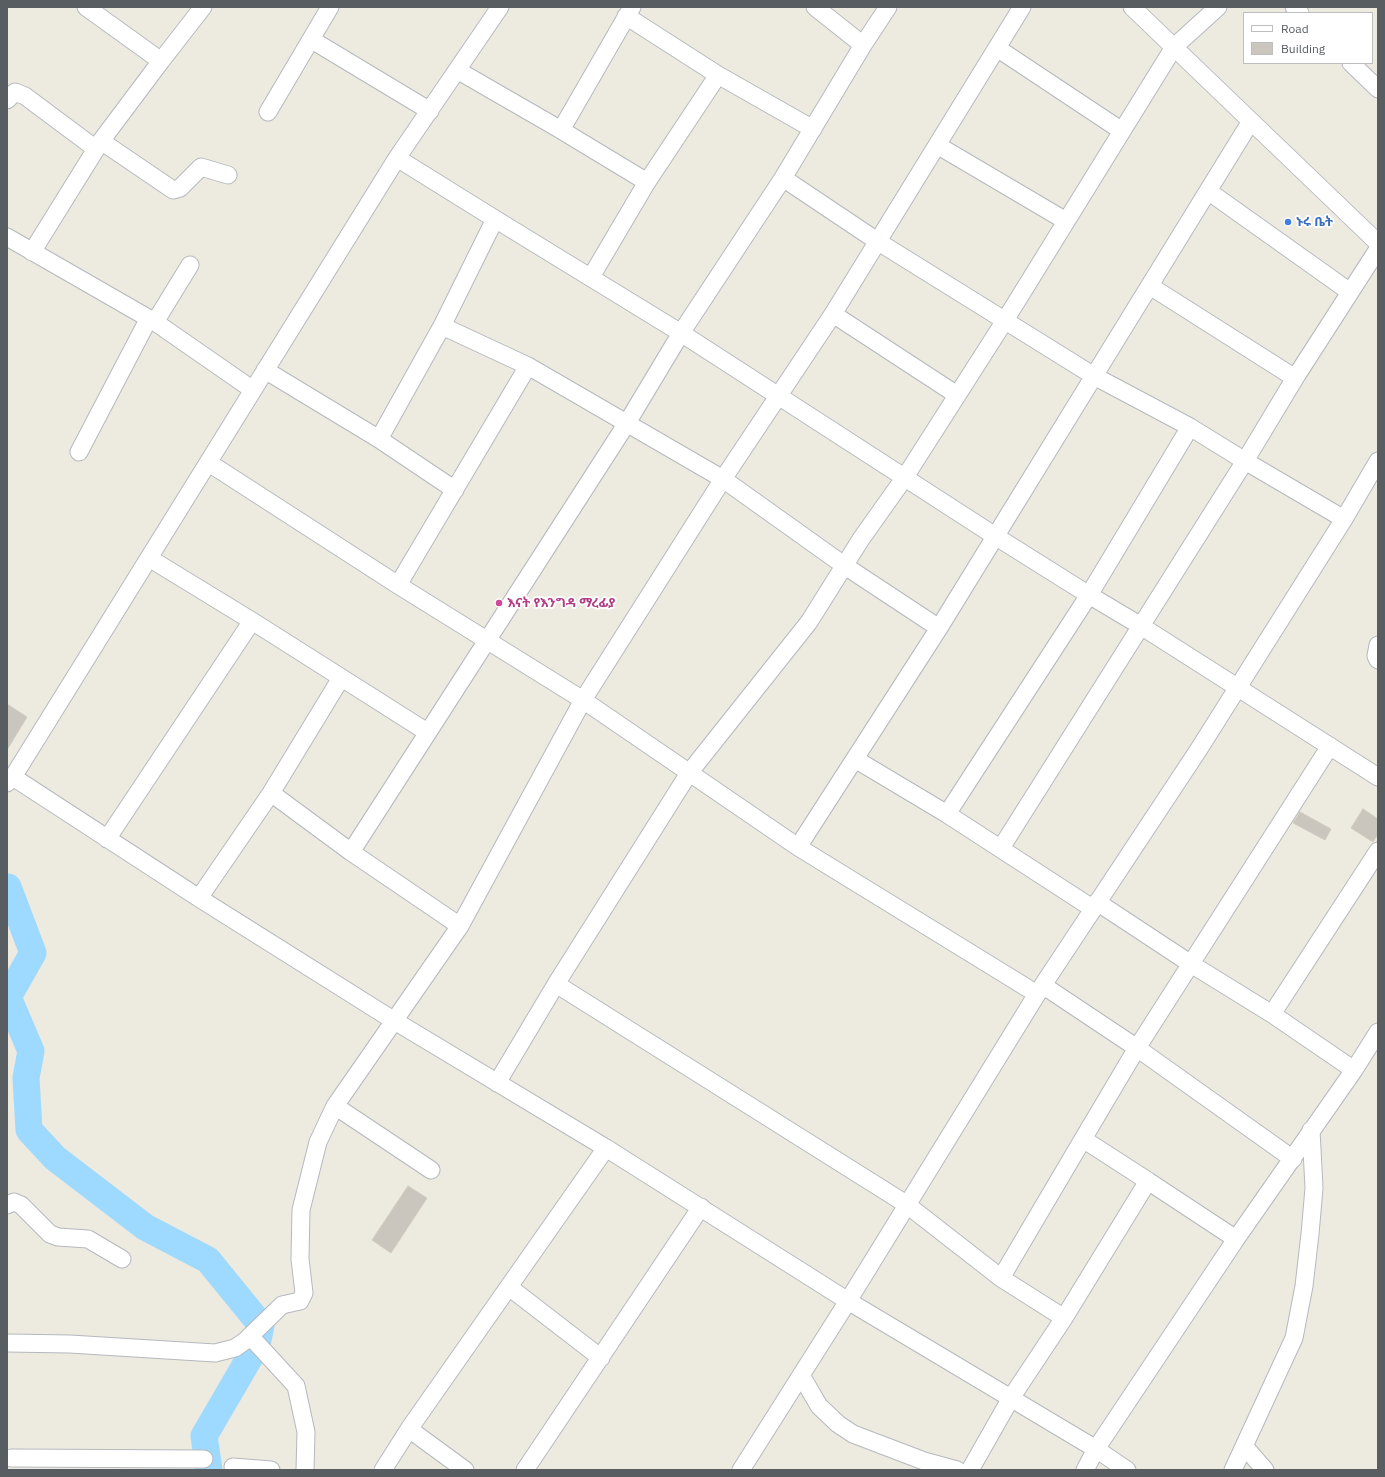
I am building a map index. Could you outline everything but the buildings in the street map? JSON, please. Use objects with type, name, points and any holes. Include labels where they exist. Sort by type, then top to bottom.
[{"type":"street","points":[[86,7],[162,61]]},
{"type":"street","points":[[32,252],[98,145],[203,7]]},
{"type":"street","points":[[268,112],[312,40],[330,7]]},
{"type":"street","points":[[500,7],[397,158],[209,463],[10,780],[108,839],[393,1020],[606,1148],[848,1301],[1127,1470]]},
{"type":"street","points":[[815,7],[863,45]]},
{"type":"street","points":[[351,852],[627,423],[682,333],[783,178],[863,45],[888,7]]},
{"type":"street","points":[[7,1343],[70,1344],[215,1354],[235,1348],[250,1336],[282,1305],[300,1301],[304,1293],[300,1259],[301,1210],[318,1142],[335,1106],[393,1020],[460,926],[583,700],[723,479],[833,314],[1022,7]]},
{"type":"street","points":[[1132,7],[1378,243]]},
{"type":"street","points":[[497,1083],[556,984],[688,773],[809,622],[861,539],[905,477],[1004,322],[1174,47],[1218,7]]},
{"type":"street","points":[[561,130],[629,11],[718,75],[813,129]]},
{"type":"street","points":[[312,40],[430,111]]},
{"type":"street","points":[[997,48],[1122,131]]},
{"type":"street","points":[[1353,64],[1378,89]]},
{"type":"street","points":[[457,70],[647,182]]},
{"type":"street","points":[[591,277],[647,182],[718,75]]},
{"type":"street","points":[[7,100],[15,92],[25,96],[98,145],[173,190],[180,188],[201,167],[228,175]]},
{"type":"street","points":[[798,847],[939,628],[1251,121]]},
{"type":"street","points":[[937,145],[1066,221]]},
{"type":"street","points":[[397,158],[682,333],[995,536],[1141,626],[1378,777]]},
{"type":"street","points":[[783,178],[877,241],[1004,322],[1094,376],[1190,427],[1344,519]]},
{"type":"street","points":[[1208,191],[1350,292]]},
{"type":"street","points":[[378,439],[442,326],[495,219]]},
{"type":"street","points":[[7,237],[151,321],[253,390]]},
{"type":"street","points":[[1001,848],[1245,461],[1295,378],[1378,249]]},
{"type":"street","points":[[79,452],[151,321],[190,265]]},
{"type":"street","points":[[1150,286],[1295,378]]},
{"type":"street","points":[[833,314],[957,395]]},
{"type":"street","points":[[442,326],[528,366],[723,479],[845,566],[939,628]]},
{"type":"street","points":[[398,585],[528,366]]},
{"type":"street","points":[[265,370],[378,439],[455,490]]},
{"type":"street","points":[[947,814],[1089,595],[1190,427]]},
{"type":"street","points":[[741,1470],[848,1301],[906,1204],[1040,990],[1094,905],[1237,688],[1344,519],[1378,461]]},
{"type":"street","points":[[209,463],[398,585],[583,700],[798,847],[1137,1048],[1293,1159]]},
{"type":"street","points":[[149,558],[252,621],[427,732]]},
{"type":"street","points":[[108,839],[252,621]]},
{"type":"street","points":[[1378,645],[1376,656],[1378,660]]},
{"type":"street","points":[[199,898],[271,793],[341,678]]},
{"type":"street","points":[[1001,1278],[1137,1048],[1330,746]]},
{"type":"street","points":[[854,759],[947,814],[1272,1014],[1354,1070]]},
{"type":"street","points":[[271,793],[351,852],[460,926]]},
{"type":"street","points":[[1272,1014],[1378,850]]},
{"type":"street","points":[[556,984],[906,1204],[1001,1278],[1064,1318]]},
{"type":"street","points":[[1085,1470],[1096,1450],[1236,1239],[1293,1159],[1378,1032]]},
{"type":"street","points":[[335,1106],[432,1170]]},
{"type":"street","points":[[1233,1470],[1245,1447],[1294,1338],[1304,1286],[1314,1188],[1311,1130]]},
{"type":"street","points":[[1083,1139],[1236,1239]]},
{"type":"street","points":[[383,1470],[409,1429],[606,1148]]},
{"type":"street","points":[[970,1470],[1010,1398],[1064,1318],[1148,1181]]},
{"type":"street","points":[[7,1205],[14,1202],[21,1205],[50,1234],[58,1237],[88,1239],[122,1259]]},
{"type":"street","points":[[525,1470],[701,1207]]},
{"type":"street","points":[[509,1287],[601,1358]]},
{"type":"street","points":[[250,1336],[296,1386],[306,1432],[305,1470]]},
{"type":"street","points":[[801,1375],[819,1406],[838,1424],[853,1434],[924,1461],[957,1470]]},
{"type":"street","points":[[409,1429],[465,1470]]},
{"type":"street","points":[[1245,1447],[1265,1470]]},
{"type":"street","points":[[13,1460],[204,1459]]},
{"type":"street","points":[[233,1467],[271,1470]]},
{"type":"waterway","points":[[8,887],[33,953],[8,997],[31,1051],[26,1078],[29,1130],[55,1158],[145,1227],[208,1260],[261,1325],[257,1345],[204,1436],[209,1470]]},
{"type":"place","name":"ኑሩ ቤት","points":[[1288,222]]},
{"type":"place","name":"እናት የእንግዳ ማረፊያ","points":[[499,603]]}]
